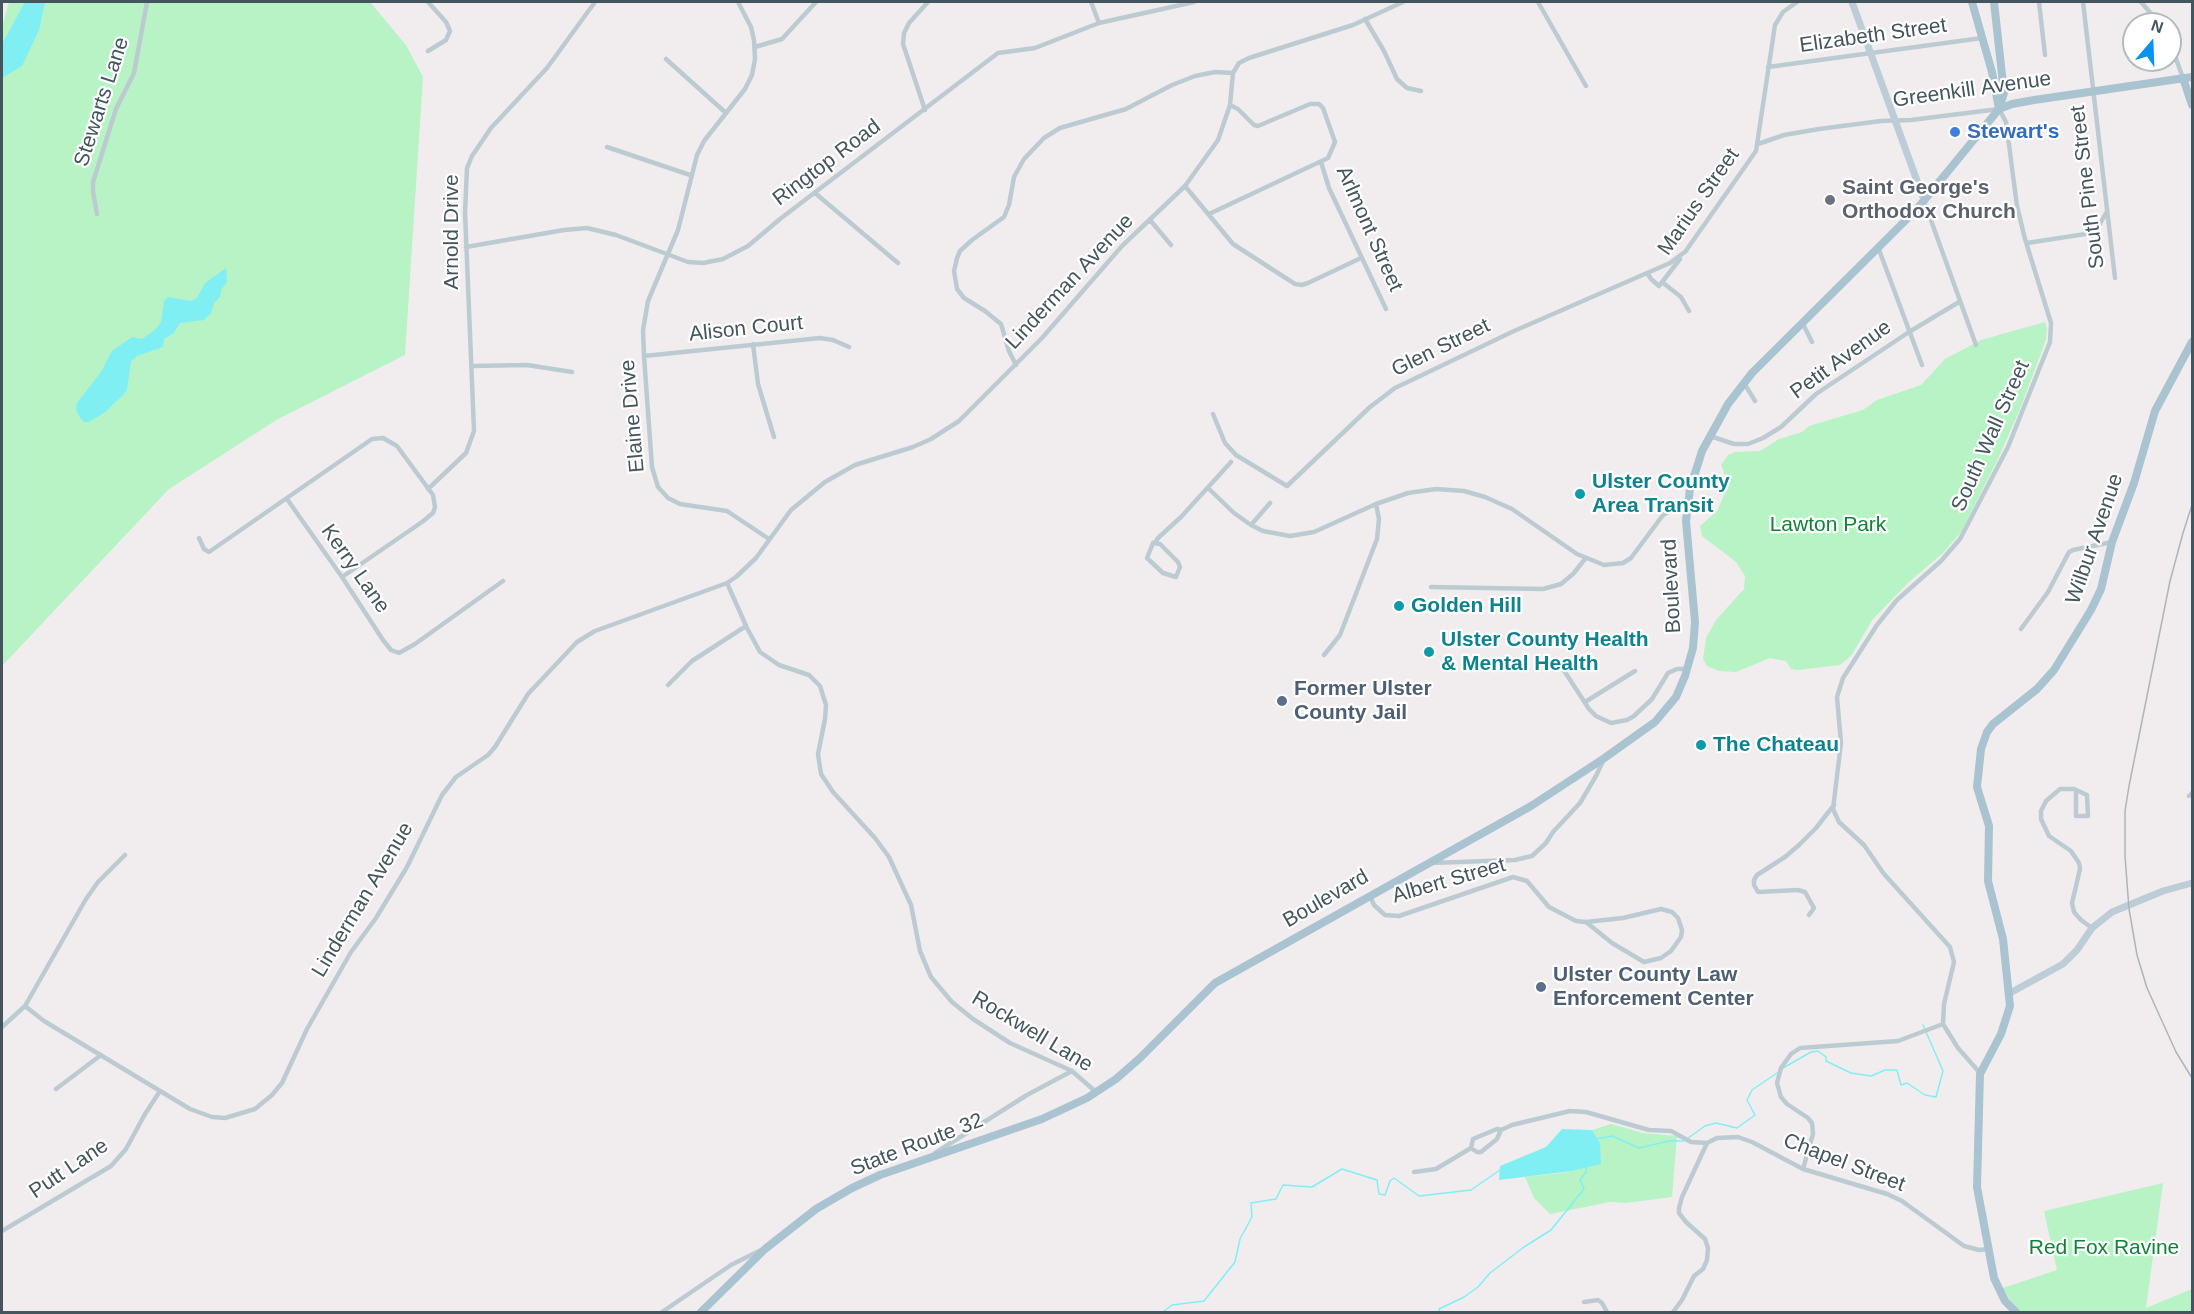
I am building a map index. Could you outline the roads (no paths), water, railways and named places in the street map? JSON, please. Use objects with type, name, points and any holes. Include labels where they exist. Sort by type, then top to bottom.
[{"type":"main road","points":[[1972,2],[1999,109]]},
{"type":"main road","points":[[1995,2],[2004,93],[1999,109]]},
{"type":"main road","name":"Greenkill Avenue","points":[[1999,109],[2012,104],[2193,77]]},
{"type":"main road","points":[[2183,78],[2193,105]]},
{"type":"main road","name":"Boulevard","points":[[1161,1036],[1215,983],[1531,806],[1655,722],[1676,697],[1688,669],[1693,648],[1695,622],[1686,521],[1687,508],[1694,475],[1710,436],[1728,404],[1744,383],[1924,201],[1999,109]]},
{"type":"main road","name":"Wilbur Avenue","points":[[2016,1312],[2005,1301],[1997,1285],[1977,1187],[1980,1073],[2006,1022],[2010,993],[2002,939],[1988,881],[1989,826],[1977,787],[1981,749],[1987,732],[1994,724],[2037,689],[2062,658],[2088,616],[2101,589],[2112,542],[2134,483],[2155,411],[2193,342]]},
{"type":"main road","name":"State Route 32","points":[[700,1312],[791,1227],[852,1188],[880,1175],[1068,1108],[1116,1079],[1161,1036]]},
{"type":"street","name":"Stewarts Lane","points":[[97,214],[93,182],[116,109],[134,73],[147,2]]},
{"type":"street","points":[[428,2],[446,22],[450,31],[446,40],[428,51]]},
{"type":"street","name":"Arnold Drive","points":[[428,489],[462,458],[470,446],[474,431],[466,247],[466,174],[472,156],[491,128],[548,68],[595,2]]},
{"type":"street","points":[[738,2],[751,27],[755,48],[782,39],[816,2]]},
{"type":"street","points":[[925,110],[903,44],[904,33],[909,23],[928,2]]},
{"type":"street","points":[[1091,2],[1099,23]]},
{"type":"street","name":"Ringtop Road","points":[[466,247],[587,228],[616,235],[688,262],[704,263],[729,256],[748,246],[998,53],[1035,48],[1099,23],[1194,2]]},
{"type":"street","points":[[1016,365],[1001,324],[964,298],[957,289],[954,271],[960,251],[1004,217],[1009,205],[1014,177],[1024,159],[1044,138],[1066,125],[1126,109],[1172,85],[1195,76],[1215,72],[1233,73],[1239,63],[1249,58],[1331,33],[1395,3],[1403,2]]},
{"type":"street","points":[[1538,2],[1586,86]]},
{"type":"street","name":"Marius Street","points":[[1661,284],[1750,161],[1758,144],[1767,67],[1776,20],[1797,2]]},
{"type":"street","points":[[1852,2],[1976,345]]},
{"type":"street","points":[[2039,2],[2045,55]]},
{"type":"street","name":"South Pine Street","points":[[2083,2],[2115,278]]},
{"type":"street","points":[[1365,19],[1397,79],[1407,88],[1421,91]]},
{"type":"street","name":"Elizabeth Street","points":[[1767,67],[1982,38]]},
{"type":"street","name":"Elaine Drive","points":[[755,48],[755,59],[749,82],[696,155],[684,208],[668,255],[648,301],[645,314],[644,356],[652,468],[658,487],[668,498],[680,504],[727,511],[769,539]]},
{"type":"street","points":[[666,59],[726,113]]},
{"type":"street","points":[[2181,72],[2183,78]]},
{"type":"street","name":"Linderman Avenue","points":[[25,1006],[44,1021],[204,1115],[225,1118],[248,1113],[272,1095],[282,1083],[307,1029],[351,952],[376,918],[406,867],[442,795],[456,777],[488,755],[495,747],[528,694],[577,642],[589,634],[733,579],[756,558],[791,510],[825,482],[855,465],[913,447],[940,435],[970,412],[1016,365],[1113,256],[1185,186],[1218,140],[1230,105],[1233,73]]},
{"type":"street","points":[[1209,214],[1328,158],[1335,142],[1323,108],[1319,104],[1310,104],[1258,126],[1230,105]]},
{"type":"street","name":"Greenkill Avenue","points":[[1758,144],[1784,135],[1819,129],[1999,109]]},
{"type":"street","name":"South Wall Street","points":[[1834,805],[1841,743],[1837,697],[1843,678],[1877,625],[1897,600],[1941,561],[1960,539],[2008,447],[2050,342],[2051,323],[2017,206],[2006,122],[1999,109]]},
{"type":"street","points":[[607,147],[690,175]]},
{"type":"street","name":"Arlmont Street","points":[[1321,162],[1329,189],[1386,309]]},
{"type":"street","points":[[1185,186],[1233,244],[1273,271],[1299,285],[1361,258]]},
{"type":"street","points":[[815,193],[898,263]]},
{"type":"street","points":[[2027,243],[2092,232],[2107,211]]},
{"type":"street","points":[[1150,220],[1171,245]]},
{"type":"street","points":[[1878,247],[1922,365]]},
{"type":"street","name":"Glen Street","points":[[1213,414],[1225,443],[1236,455],[1287,486],[1370,407],[1395,388],[1514,331],[1648,274],[1670,263],[1686,251]]},
{"type":"street","points":[[1648,274],[1651,279],[1681,297],[1689,311]]},
{"type":"street","name":"Petit Avenue","points":[[1710,436],[1734,444],[1748,444],[1763,438],[1781,427],[1816,394],[1909,332],[1959,302]]},
{"type":"street","points":[[1802,322],[1812,342]]},
{"type":"street","name":"Alison Court","points":[[644,356],[820,338],[833,340],[849,347]]},
{"type":"street","points":[[753,344],[758,384],[774,437]]},
{"type":"street","points":[[472,366],[527,365],[572,372]]},
{"type":"street","points":[[1744,383],[1755,401]]},
{"type":"street","points":[[199,538],[204,549],[209,552],[376,438],[387,439],[397,446],[435,500],[433,513],[342,577]]},
{"type":"street","points":[[1155,543],[1160,544],[1178,562],[1180,567],[1177,577],[1163,573],[1147,558],[1149,548],[1231,462]]},
{"type":"street","points":[[1208,488],[1234,513],[1251,525],[1275,534],[1290,536],[1314,532],[1376,504],[1408,494],[1436,489],[1464,491],[1512,509],[1585,559],[1604,565],[1623,562],[1631,558],[1663,515],[1671,510],[1687,508]]},
{"type":"street","name":"Kerry Lane","points":[[287,499],[391,650],[405,651],[503,581]]},
{"type":"street","points":[[1251,525],[1270,503]]},
{"type":"street","points":[[1324,655],[1340,635],[1377,539],[1379,519],[1376,504]]},
{"type":"street","points":[[2021,629],[2048,592],[2069,552],[2112,542]]},
{"type":"street","points":[[1431,587],[1543,589],[1561,584],[1585,559]]},
{"type":"street","name":"Rockwell Lane","points":[[727,583],[754,643],[765,657],[779,665],[809,675],[820,686],[825,705],[825,719],[818,754],[820,774],[889,857],[911,905],[925,967],[936,983],[952,1002],[1000,1037],[1072,1071],[1096,1092]]},
{"type":"street","points":[[668,685],[692,662],[746,626]]},
{"type":"street","points":[[1563,669],[1596,716],[1611,723],[1627,720],[1641,711],[1652,699],[1668,674],[1677,669],[1688,669]]},
{"type":"street","points":[[1584,702],[1635,671]]},
{"type":"street","points":[[1428,862],[1515,860],[1532,856],[1580,803],[1603,759]]},
{"type":"street","points":[[2076,790],[2076,816],[2088,816],[2087,795],[2076,790],[2060,789],[2053,793],[2041,811],[2041,819],[2049,836],[2071,851],[2079,864],[2080,869],[2072,903],[2074,912],[2092,928]]},
{"type":"street","points":[[1809,915],[1814,908],[1805,892],[1798,890],[1758,892],[1755,889],[1754,880],[1757,875],[1799,845],[1834,805]]},
{"type":"street","points":[[1834,805],[1839,822],[1864,845],[1884,873],[1950,947],[1954,962],[1944,1004],[1943,1024],[1958,1048],[1980,1073]]},
{"type":"street","points":[[2,1027],[25,1006],[86,899],[98,882],[125,855]]},
{"type":"street","name":"Albert Street","points":[[1369,895],[1379,911],[1391,917],[1513,877],[1527,881],[1549,907],[1576,921],[1623,918],[1661,909],[1672,912],[1678,918],[1682,930],[1681,937],[1671,951],[1661,958],[1644,962],[1612,943],[1586,922]]},
{"type":"street","points":[[2010,993],[2063,964],[2077,950],[2092,928],[2112,912],[2163,891],[2193,883]]},
{"type":"street","points":[[1803,1169],[1813,1134],[1812,1123],[1781,1097],[1778,1083],[1781,1068],[1791,1054],[1800,1048],[1898,1041],[1943,1024]]},
{"type":"street","points":[[56,1089],[101,1055]]},
{"type":"street","points":[[927,1158],[1027,1095],[1072,1071]]},
{"type":"street","name":"Putt Lane","points":[[2,1231],[111,1166],[126,1149],[160,1091]]},
{"type":"street","name":"Chapel Street","points":[[1471,1148],[1473,1139],[1497,1129],[1501,1130],[1557,1113],[1576,1111],[1587,1112],[1649,1130],[1671,1131],[1691,1142],[1707,1143],[1717,1138],[1738,1137],[1803,1169],[1887,1194],[1902,1201],[1964,1246],[1979,1250],[1989,1249]]},
{"type":"street","points":[[1414,1172],[1436,1169],[1471,1148],[1481,1152],[1497,1139],[1501,1130]]},
{"type":"street","points":[[1673,1312],[1694,1276],[1703,1269],[1707,1260],[1708,1248],[1705,1239],[1686,1222],[1679,1213],[1679,1208],[1707,1143]]},
{"type":"street","points":[[662,1312],[731,1265],[765,1249]]},
{"type":"street","points":[[1584,1302],[1598,1300],[1607,1312]]},
{"type":"water","points":[[25,2],[45,2],[39,30],[22,66],[2,78],[2,44]]},
{"type":"water","points":[[226,268],[227,282],[221,290],[220,297],[214,303],[211,313],[204,320],[180,323],[174,333],[164,339],[163,347],[137,356],[131,361],[127,390],[104,413],[89,422],[84,422],[76,410],[77,403],[101,372],[112,351],[132,337],[142,339],[156,329],[161,322],[164,301],[168,297],[191,301],[197,298],[205,283]]},
{"type":"water","points":[[1562,1129],[1592,1130],[1600,1143],[1601,1164],[1572,1171],[1499,1180],[1500,1166],[1546,1147]]},
{"type":"waterway","points":[[1783,1068],[1811,1052],[1818,1051],[1826,1057],[1826,1061],[1851,1073],[1871,1076],[1885,1070],[1897,1070],[1901,1085],[1907,1083],[1925,1095],[1936,1097],[1943,1071],[1923,1025]]},
{"type":"waterway","points":[[1596,1139],[1612,1136],[1639,1148],[1669,1141],[1684,1141],[1705,1126],[1716,1123],[1737,1128],[1755,1115],[1747,1100],[1752,1090],[1777,1073]]},
{"type":"waterway","points":[[1440,1312],[1439,1309],[1464,1297],[1478,1287],[1490,1273],[1551,1230],[1584,1189],[1580,1180],[1586,1168]]},
{"type":"waterway","points":[[1163,1312],[1172,1305],[1204,1301],[1235,1262],[1240,1239],[1252,1217],[1251,1203],[1276,1199],[1283,1185],[1312,1187],[1342,1169],[1377,1180],[1379,1194],[1385,1195],[1390,1181],[1394,1178],[1419,1196],[1471,1190],[1500,1170]]},
{"type":"railway","points":[[2192,505],[2170,581],[2125,811],[2125,856],[2129,909],[2137,955],[2147,988],[2176,1052],[2192,1078]]},
{"type":"place","name":"Stewart's","points":[[1955,132]]},
{"type":"place","name":"Saint George's Orthodox Church","points":[[1830,200]]},
{"type":"place","name":"Ulster County Area Transit","points":[[1580,494]]},
{"type":"place","name":"Golden Hill","points":[[1399,606]]},
{"type":"place","name":"Ulster County Health & Mental Health","points":[[1429,652]]},
{"type":"place","name":"Former Ulster County Jail","points":[[1282,701]]},
{"type":"place","name":"The Chateau","points":[[1701,745]]},
{"type":"place","name":"Ulster County Law Enforcement Center","points":[[1541,987]]},
{"type":"park label","name":"Lawton Park","points":[[1828,525]]},
{"type":"park label","name":"Red Fox Ravine","points":[[2104,1248]]}]
